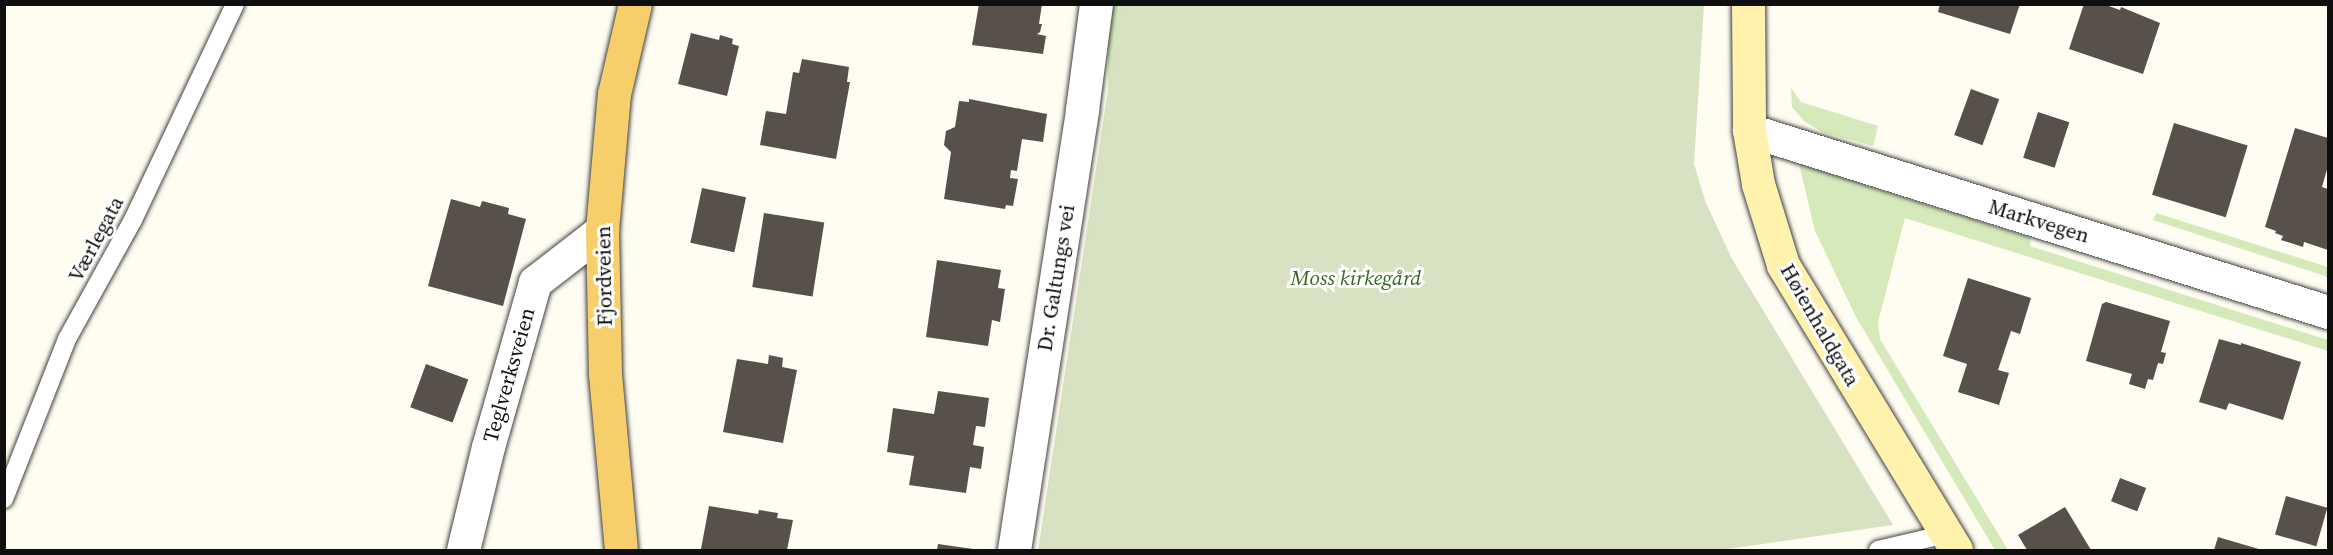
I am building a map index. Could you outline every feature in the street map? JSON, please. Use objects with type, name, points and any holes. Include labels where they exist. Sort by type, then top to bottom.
[{"type":"main road","name":"Fjordveien","points":[[621,550],[605,373],[602,230],[614,94],[635,4]]},
{"type":"street","name":"Dr. Galtungs vei","points":[[1014,550],[1096,4]]},
{"type":"street","name":"Høienhaldgata","points":[[1748,4],[1749,130],[1758,184],[1783,265],[1951,542]]},
{"type":"street","name":"Markvegen","points":[[1749,130],[2328,312]]},
{"type":"street","name":"Teglverksveien","points":[[463,550],[488,447],[535,282],[602,230]]},
{"type":"lane","name":"Værlegata","points":[[4,499],[67,339],[133,220],[235,4]]},
{"type":"lane","points":[[1878,550],[1951,542]]},
{"type":"green space","points":[[1108,5],[1121,5],[1121,550],[1108,550]]},
{"type":"green space","name":"Moss kirkegård","points":[[1121,5],[1704,5],[1694,164],[1706,203],[1732,259],[1893,525],[1721,550],[1038,550]]},
{"type":"green space","points":[[1791,88],[1801,102],[1878,126],[1873,146],[1822,132],[1804,121],[1792,107]]},
{"type":"green space","points":[[1799,164],[2031,238],[2030,246],[2328,340],[2328,351],[1905,218],[1878,322],[1880,339],[2008,550],[1995,550],[1856,317],[1815,231]]},
{"type":"green space","points":[[2156,213],[2328,267],[2328,277],[2153,220]]},
{"type":"building","points":[[979,4],[1042,4],[1039,24],[1042,24],[1037,34],[1046,36],[1043,54],[972,45]]},
{"type":"building","points":[[1940,4],[2020,4],[2010,34],[1938,12]]},
{"type":"building","points":[[2084,4],[2103,4],[2120,10],[2121,7],[2160,23],[2143,74],[2069,49]]},
{"type":"building","points":[[691,33],[719,40],[720,35],[733,39],[732,44],[739,46],[727,96],[678,84]]},
{"type":"building","points":[[802,59],[849,67],[847,82],[850,82],[836,159],[760,145],[766,111],[786,114],[793,72],[799,73]]},
{"type":"building","points":[[1971,89],[1999,99],[1982,145],[1954,135]]},
{"type":"building","points":[[969,99],[1047,114],[1043,142],[1022,139],[1017,171],[1011,170],[1010,178],[1018,179],[1013,206],[1006,205],[1005,209],[944,199],[951,152],[944,145],[946,131],[955,127],[959,101],[969,102]]},
{"type":"building","points":[[2038,112],[2069,122],[2055,168],[2023,158]]},
{"type":"building","points":[[2174,123],[2248,146],[2226,217],[2152,195]]},
{"type":"building","points":[[2295,128],[2328,138],[2328,166],[2322,187],[2328,189],[2328,250],[2304,242],[2303,247],[2281,240],[2283,236],[2265,227]]},
{"type":"building","points":[[702,188],[746,197],[734,252],[690,243]]},
{"type":"building","points":[[451,199],[480,207],[482,201],[509,208],[508,214],[526,219],[503,306],[428,286]]},
{"type":"building","points":[[764,213],[824,223],[813,297],[752,287]]},
{"type":"building","points":[[937,260],[1001,270],[998,288],[1005,289],[1000,322],[992,320],[988,346],[926,337]]},
{"type":"building","points":[[1968,278],[2031,298],[2020,334],[2011,331],[1998,370],[2009,373],[1999,405],[1958,392],[1967,364],[1943,356]]},
{"type":"building","points":[[2106,302],[2170,321],[2161,352],[2166,353],[2163,364],[2158,363],[2153,380],[2148,379],[2145,389],[2129,384],[2132,374],[2086,361],[2102,304]]},
{"type":"building","points":[[2219,339],[2241,345],[2241,343],[2301,362],[2283,420],[2229,403],[2226,410],[2199,402]]},
{"type":"building","points":[[769,355],[783,358],[782,367],[797,370],[783,443],[723,432],[737,359],[768,364]]},
{"type":"building","points":[[426,364],[468,379],[453,423],[410,407]]},
{"type":"building","points":[[938,391],[989,398],[985,427],[976,426],[973,445],[984,447],[981,469],[970,467],[966,493],[909,485],[914,456],[887,452],[893,408],[934,414]]},
{"type":"building","points":[[2120,478],[2146,488],[2137,511],[2111,501]]},
{"type":"building","points":[[2286,496],[2327,508],[2316,546],[2275,534]]},
{"type":"building","points":[[709,506],[758,514],[759,510],[778,513],[777,518],[793,520],[787,550],[701,549]]},
{"type":"building","points":[[2065,507],[2091,550],[2027,550],[2018,535]]},
{"type":"building","points":[[2218,537],[2262,550],[2214,550]]},
{"type":"building","points":[[938,544],[973,549],[973,550],[937,550]]}]
